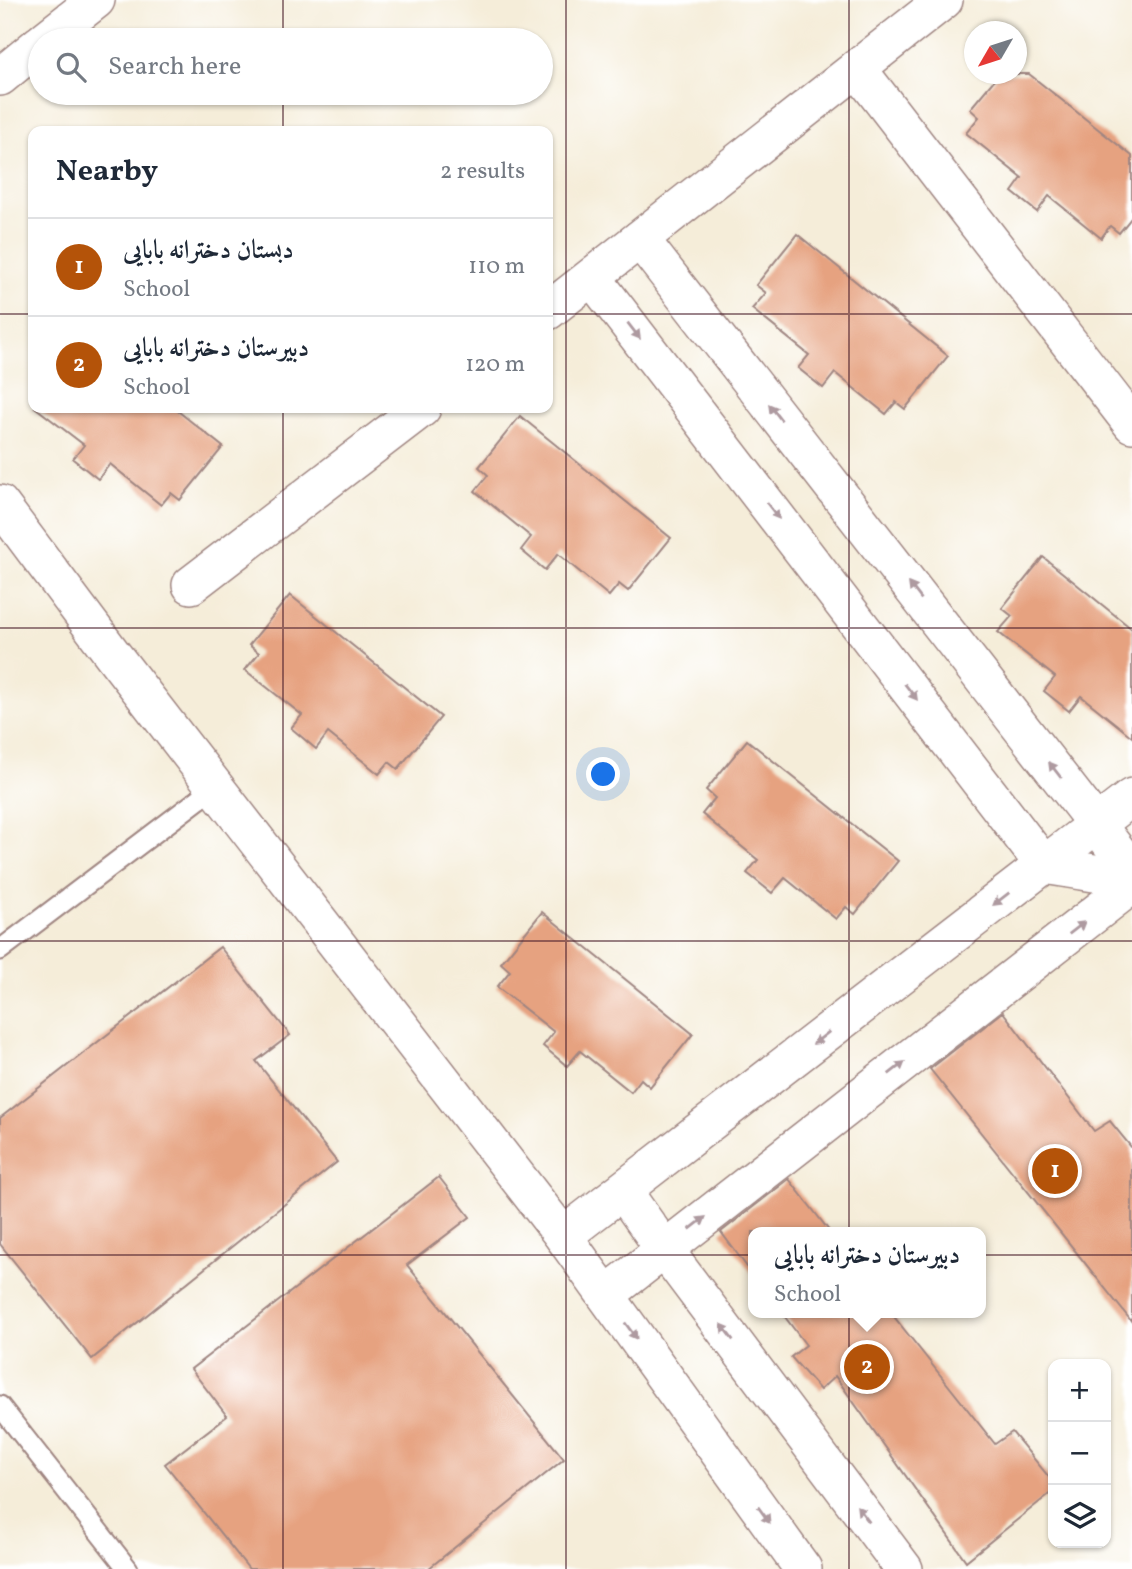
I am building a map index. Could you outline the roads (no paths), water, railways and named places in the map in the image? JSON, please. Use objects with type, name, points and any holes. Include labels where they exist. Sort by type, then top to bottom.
[{"type":"street","points":[[60,28],[96,0]]},
{"type":"street","points":[[553,307],[944,0]]},
{"type":"street","points":[[0,77],[28,54]]},
{"type":"street","points":[[857,68],[1132,424]]},
{"type":"street","points":[[640,239],[1132,870]]},
{"type":"street","points":[[592,277],[1044,865],[1132,878]]},
{"type":"street","points":[[191,585],[415,413]]},
{"type":"street","points":[[0,504],[215,787],[563,1236],[803,1569]]},
{"type":"street","points":[[563,1236],[1132,797]]},
{"type":"street","points":[[606,1295],[1132,885]]},
{"type":"street","points":[[623,1191],[904,1569]]},
{"type":"lane","points":[[0,950],[215,787]]},
{"type":"lane","points":[[0,1406],[128,1569]]},
{"type":"place","name":"دبستان دخترانه بابایی","points":[[1055,1171]]},
{"type":"place","name":"دبیرستان دخترانه بابایی","points":[[867,1367]]}]
